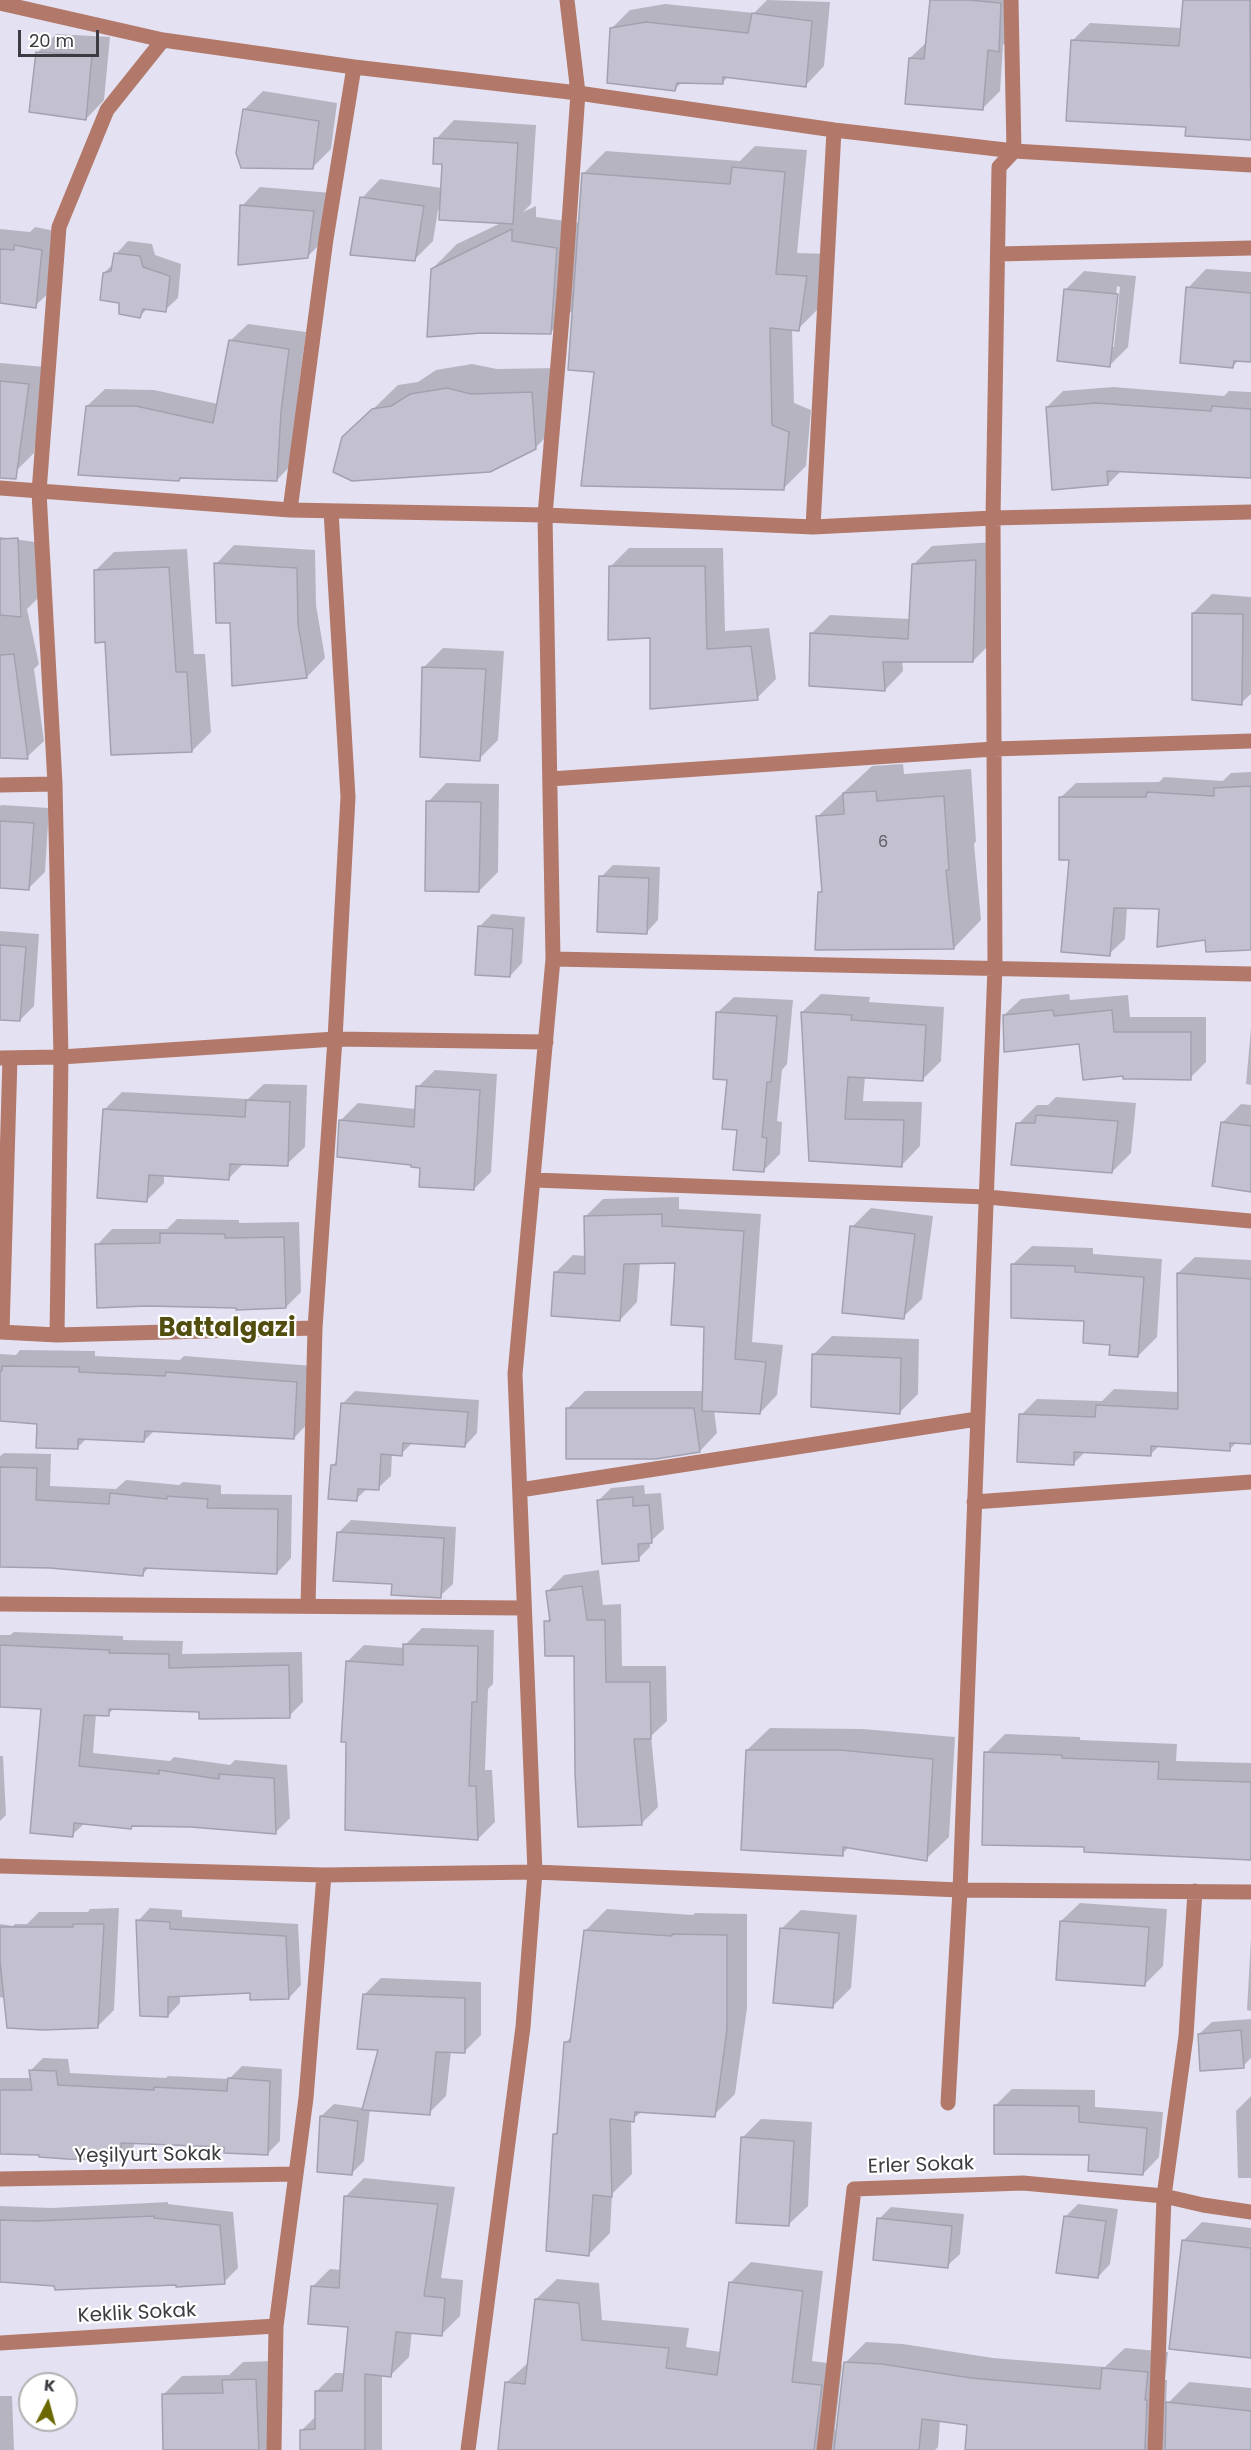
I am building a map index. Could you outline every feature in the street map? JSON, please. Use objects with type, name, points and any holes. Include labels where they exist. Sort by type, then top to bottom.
[{"type":"street","points":[[468,2450],[523,2026],[535,1872],[515,1374],[553,959],[545,515],[578,93],[567,0]]},
{"type":"street","points":[[948,2103],[960,1890],[994,967],[993,518],[999,167],[1014,151],[1011,0]]},
{"type":"street","points":[[0,3],[163,40],[354,67],[578,93],[834,130],[1014,151],[1251,165]]},
{"type":"street","points":[[57,1335],[61,1057],[55,784],[39,492],[60,228],[106,110],[163,40]]},
{"type":"street","points":[[290,510],[326,239],[354,67]]},
{"type":"street","points":[[813,527],[834,130]]},
{"type":"street","points":[[998,254],[1251,248]]},
{"type":"street","points":[[0,488],[290,510],[545,515],[813,527],[993,518],[1251,512]]},
{"type":"street","points":[[308,1606],[315,1328],[335,1039],[348,797],[331,511]]},
{"type":"street","points":[[550,779],[994,749],[1251,741]]},
{"type":"street","points":[[0,785],[55,784]]},
{"type":"street","points":[[553,959],[1251,974]]},
{"type":"street","points":[[315,1328],[57,1335],[1,1332],[5,1058],[61,1057],[335,1039],[546,1042]]},
{"type":"street","points":[[534,1180],[987,1197],[1251,1221]]},
{"type":"street","points":[[520,1490],[977,1419]]},
{"type":"street","points":[[974,1502],[1251,1482]]},
{"type":"street","points":[[0,1604],[524,1608]]},
{"type":"street","points":[[0,1866],[324,1875],[535,1872],[960,1890],[1251,1892]]},
{"type":"street","points":[[274,2450],[276,2326],[306,2098],[324,1875]]},
{"type":"street","points":[[1155,2450],[1164,2196],[1186,2036],[1195,1891]]},
{"type":"street","name":"Yeşilyurt Sokak","points":[[0,2179],[296,2174]]},
{"type":"street","name":"Erler Sokak","points":[[824,2450],[854,2189],[1023,2183],[1164,2196],[1251,2212]]},
{"type":"street","name":"Keklik Sokak","points":[[0,2343],[276,2326]]},
{"type":"building","points":[[930,0],[1001,3],[999,52],[988,50],[983,110],[905,104],[909,58],[924,59]]},
{"type":"building","points":[[1183,0],[1250,0],[1251,140],[1185,136],[1186,127],[1066,121],[1071,40],[1179,46]]},
{"type":"building","points":[[752,13],[812,21],[806,87],[723,77],[723,84],[677,83],[675,91],[607,83],[610,28],[646,22],[748,33]]},
{"type":"building","points":[[36,52],[92,55],[86,120],[29,112]]},
{"type":"building","points":[[243,109],[319,121],[313,169],[241,168],[236,153]]},
{"type":"building","points":[[434,138],[518,143],[513,224],[439,220],[442,164],[433,164]]},
{"type":"building","points":[[732,167],[785,172],[776,274],[807,276],[799,331],[770,328],[772,425],[789,432],[784,490],[581,486],[594,372],[568,370],[582,173],[730,184]]},
{"type":"building","points":[[360,197],[424,206],[415,261],[350,255]]},
{"type":"building","points":[[240,205],[314,211],[308,258],[238,265]]},
{"type":"building","points":[[512,229],[512,241],[557,248],[551,334],[482,333],[427,337],[431,269]]},
{"type":"building","points":[[14,245],[42,250],[36,308],[0,303],[0,249],[14,250]]},
{"type":"building","points":[[114,253],[140,256],[143,267],[170,276],[166,312],[143,309],[140,318],[119,314],[119,303],[100,300],[103,273],[111,271]]},
{"type":"building","points":[[1186,287],[1251,293],[1251,362],[1234,361],[1233,368],[1180,363]]},
{"type":"building","points":[[1064,289],[1118,294],[1110,367],[1057,361]]},
{"type":"building","points":[[229,340],[289,349],[281,412],[277,481],[180,478],[179,481],[78,475],[86,406],[136,406],[213,423]]},
{"type":"building","points":[[0,381],[29,384],[16,479],[0,478]]},
{"type":"building","points":[[447,388],[471,394],[532,392],[536,449],[490,472],[352,481],[333,472],[342,437],[372,409],[391,406],[410,394]]},
{"type":"building","points":[[1096,403],[1211,411],[1212,406],[1251,409],[1251,478],[1107,471],[1108,485],[1052,490],[1046,407]]},
{"type":"building","points":[[18,538],[21,617],[0,615],[0,539]]},
{"type":"building","points":[[976,560],[973,662],[883,662],[885,691],[809,686],[810,633],[908,639],[912,564]]},
{"type":"building","points":[[214,563],[297,568],[298,624],[307,678],[232,686],[230,623],[216,623]]},
{"type":"building","points":[[609,566],[705,566],[707,649],[751,646],[758,700],[650,709],[650,638],[608,640]]},
{"type":"building","points":[[169,567],[176,672],[187,672],[192,752],[111,755],[105,642],[95,643],[94,570]]},
{"type":"building","points":[[1192,613],[1243,614],[1242,705],[1192,700]]},
{"type":"building","points":[[14,654],[28,759],[0,758],[0,655]]},
{"type":"building","points":[[422,667],[486,669],[480,761],[420,757]]},
{"type":"building","points":[[1251,786],[1251,950],[1206,952],[1205,940],[1157,947],[1159,909],[1114,908],[1110,956],[1061,952],[1069,860],[1059,860],[1059,797],[1146,797],[1147,792],[1214,796],[1214,788]]},
{"type":"building","points":[[876,791],[877,801],[944,796],[949,870],[946,870],[954,949],[815,950],[818,892],[822,892],[816,816],[844,814],[843,793]]},
{"type":"building","points":[[426,801],[481,802],[479,892],[425,891]]},
{"type":"building","points":[[0,821],[34,823],[29,890],[0,888]]},
{"type":"building","points":[[599,876],[649,878],[647,934],[597,932]]},
{"type":"building","points":[[478,926],[513,929],[510,977],[475,975]]},
{"type":"building","points":[[0,945],[26,947],[20,1021],[0,1020]]},
{"type":"building","points":[[1053,1010],[1054,1016],[1112,1010],[1114,1032],[1191,1032],[1191,1080],[1123,1079],[1123,1076],[1083,1080],[1079,1044],[1004,1052],[1003,1015]]},
{"type":"building","points":[[716,1012],[777,1016],[771,1082],[767,1082],[762,1137],[767,1138],[764,1172],[733,1170],[737,1130],[722,1129],[727,1080],[713,1079]]},
{"type":"building","points":[[801,1012],[852,1015],[851,1020],[926,1025],[923,1081],[848,1077],[845,1119],[904,1120],[902,1167],[809,1161]]},
{"type":"building","points":[[416,1086],[480,1090],[474,1190],[419,1187],[420,1168],[337,1157],[339,1120],[414,1127]]},
{"type":"building","points":[[246,1100],[290,1102],[288,1166],[230,1164],[229,1180],[149,1175],[147,1202],[97,1198],[103,1109],[245,1117]]},
{"type":"building","points":[[1036,1115],[1118,1121],[1112,1173],[1011,1165],[1016,1123],[1035,1123]]},
{"type":"building","points":[[1221,1122],[1251,1126],[1251,1192],[1212,1186]]},
{"type":"building","points":[[662,1214],[662,1226],[744,1231],[735,1359],[766,1362],[760,1414],[702,1411],[704,1327],[671,1325],[675,1263],[624,1264],[620,1321],[551,1316],[554,1272],[585,1274],[584,1216]]},
{"type":"building","points":[[850,1226],[915,1234],[904,1319],[842,1313]]},
{"type":"building","points":[[160,1233],[225,1234],[225,1238],[284,1237],[286,1308],[236,1310],[236,1308],[147,1306],[97,1308],[95,1244],[160,1243]]},
{"type":"building","points":[[1011,1264],[1075,1266],[1075,1272],[1144,1277],[1138,1357],[1109,1355],[1110,1345],[1083,1343],[1084,1321],[1011,1318]]},
{"type":"building","points":[[1177,1273],[1251,1279],[1251,1444],[1230,1443],[1230,1451],[1151,1446],[1151,1456],[1074,1452],[1074,1465],[1017,1462],[1019,1414],[1095,1417],[1096,1405],[1178,1409]]},
{"type":"building","points":[[812,1354],[901,1358],[900,1414],[811,1407]]},
{"type":"building","points":[[2,1366],[79,1367],[79,1372],[165,1376],[166,1372],[297,1382],[294,1439],[145,1431],[144,1442],[78,1439],[78,1449],[36,1448],[37,1424],[0,1421],[0,1371],[2,1371]]},
{"type":"building","points":[[341,1403],[468,1412],[465,1447],[403,1443],[402,1456],[381,1454],[379,1490],[358,1489],[357,1501],[328,1499],[331,1465],[336,1465]]},
{"type":"building","points":[[566,1408],[694,1408],[700,1452],[656,1459],[566,1459]]},
{"type":"building","points":[[0,1467],[37,1468],[36,1500],[109,1504],[110,1493],[167,1499],[167,1496],[208,1499],[207,1508],[278,1509],[277,1574],[144,1568],[143,1576],[50,1568],[0,1567]]},
{"type":"building","points":[[633,1497],[633,1506],[649,1505],[652,1543],[638,1544],[639,1561],[602,1564],[597,1500]]},
{"type":"building","points":[[337,1532],[444,1538],[441,1598],[391,1595],[392,1584],[333,1581]]},
{"type":"building","points":[[582,1586],[587,1620],[605,1620],[606,1682],[650,1682],[651,1739],[634,1739],[642,1825],[578,1827],[574,1656],[545,1656],[544,1621],[550,1621],[546,1591]]},
{"type":"building","points":[[403,1644],[478,1646],[477,1702],[472,1702],[469,1786],[476,1786],[478,1840],[345,1830],[346,1742],[341,1742],[346,1661],[403,1665]]},
{"type":"building","points":[[0,1645],[110,1650],[109,1653],[169,1654],[169,1668],[289,1665],[290,1718],[199,1719],[199,1712],[109,1709],[109,1716],[84,1715],[79,1766],[159,1774],[159,1770],[219,1779],[219,1774],[274,1778],[276,1834],[191,1827],[132,1826],[131,1829],[74,1823],[73,1837],[30,1833],[41,1709],[0,1707]]},
{"type":"building","points":[[746,1750],[840,1750],[933,1759],[927,1861],[843,1847],[843,1856],[741,1850]]},
{"type":"building","points":[[984,1752],[1159,1762],[1158,1779],[1251,1782],[1251,1860],[1084,1852],[1084,1847],[982,1845]]},
{"type":"building","points":[[136,1920],[170,1922],[170,1929],[286,1936],[289,1999],[250,2000],[250,1993],[168,1997],[168,2017],[140,2016]]},
{"type":"building","points":[[1060,1921],[1149,1927],[1145,1986],[1056,1980]]},
{"type":"building","points":[[73,1924],[104,1924],[98,2028],[43,2030],[7,2028],[0,1961],[0,1927],[73,1927]]},
{"type":"building","points":[[780,1928],[839,1933],[833,2008],[773,2003]]},
{"type":"building","points":[[584,1930],[672,1936],[672,1934],[727,1935],[727,2030],[715,2117],[635,2112],[634,2122],[610,2119],[612,2197],[593,2195],[589,2256],[546,2251],[553,2134],[557,2134],[564,2042],[570,2042]]},
{"type":"building","points":[[363,1994],[465,1998],[465,2053],[436,2052],[430,2115],[362,2110],[378,2050],[357,2049]]},
{"type":"building","points":[[1241,2030],[1244,2068],[1200,2071],[1198,2034]]},
{"type":"building","points":[[29,2070],[56,2071],[58,2085],[154,2090],[154,2087],[227,2091],[228,2078],[270,2081],[268,2155],[224,2153],[224,2147],[121,2143],[122,2160],[0,2154],[0,2090],[32,2090]]},
{"type":"building","points":[[994,2105],[1079,2106],[1079,2122],[1147,2128],[1143,2175],[1088,2171],[1089,2155],[994,2154]]},
{"type":"building","points":[[320,2116],[358,2121],[352,2175],[317,2172]]},
{"type":"building","points":[[741,2137],[794,2141],[789,2226],[736,2223]]},
{"type":"building","points":[[344,2196],[438,2204],[424,2296],[445,2298],[442,2336],[396,2332],[391,2377],[365,2374],[365,2450],[300,2450],[300,2430],[315,2429],[315,2391],[342,2391],[348,2327],[308,2324],[311,2286],[339,2288]]},
{"type":"building","points":[[154,2216],[154,2218],[220,2225],[225,2284],[55,2290],[54,2286],[0,2282],[0,2220],[36,2221]]},
{"type":"building","points":[[1064,2216],[1106,2221],[1098,2278],[1056,2273]]},
{"type":"building","points":[[877,2218],[952,2226],[948,2268],[873,2260]]},
{"type":"building","points":[[1182,2240],[1251,2248],[1251,2358],[1169,2349]]},
{"type":"building","points":[[729,2282],[803,2291],[792,2382],[822,2385],[814,2450],[498,2450],[505,2382],[525,2384],[535,2299],[579,2303],[582,2340],[669,2348],[666,2368],[717,2375]]},
{"type":"building","points":[[844,2362],[882,2364],[971,2378],[1100,2389],[1102,2368],[1148,2372],[1145,2400],[1147,2400],[1145,2450],[965,2450],[967,2425],[922,2419],[919,2450],[834,2450]]},
{"type":"building","points":[[256,2379],[259,2450],[163,2450],[162,2394],[223,2393],[222,2380]]},
{"type":"building","points":[[1166,2402],[1251,2411],[1251,2450],[1165,2450]]},
{"type":"district","name":"Battalgazi","points":[[227,1329]]}]
